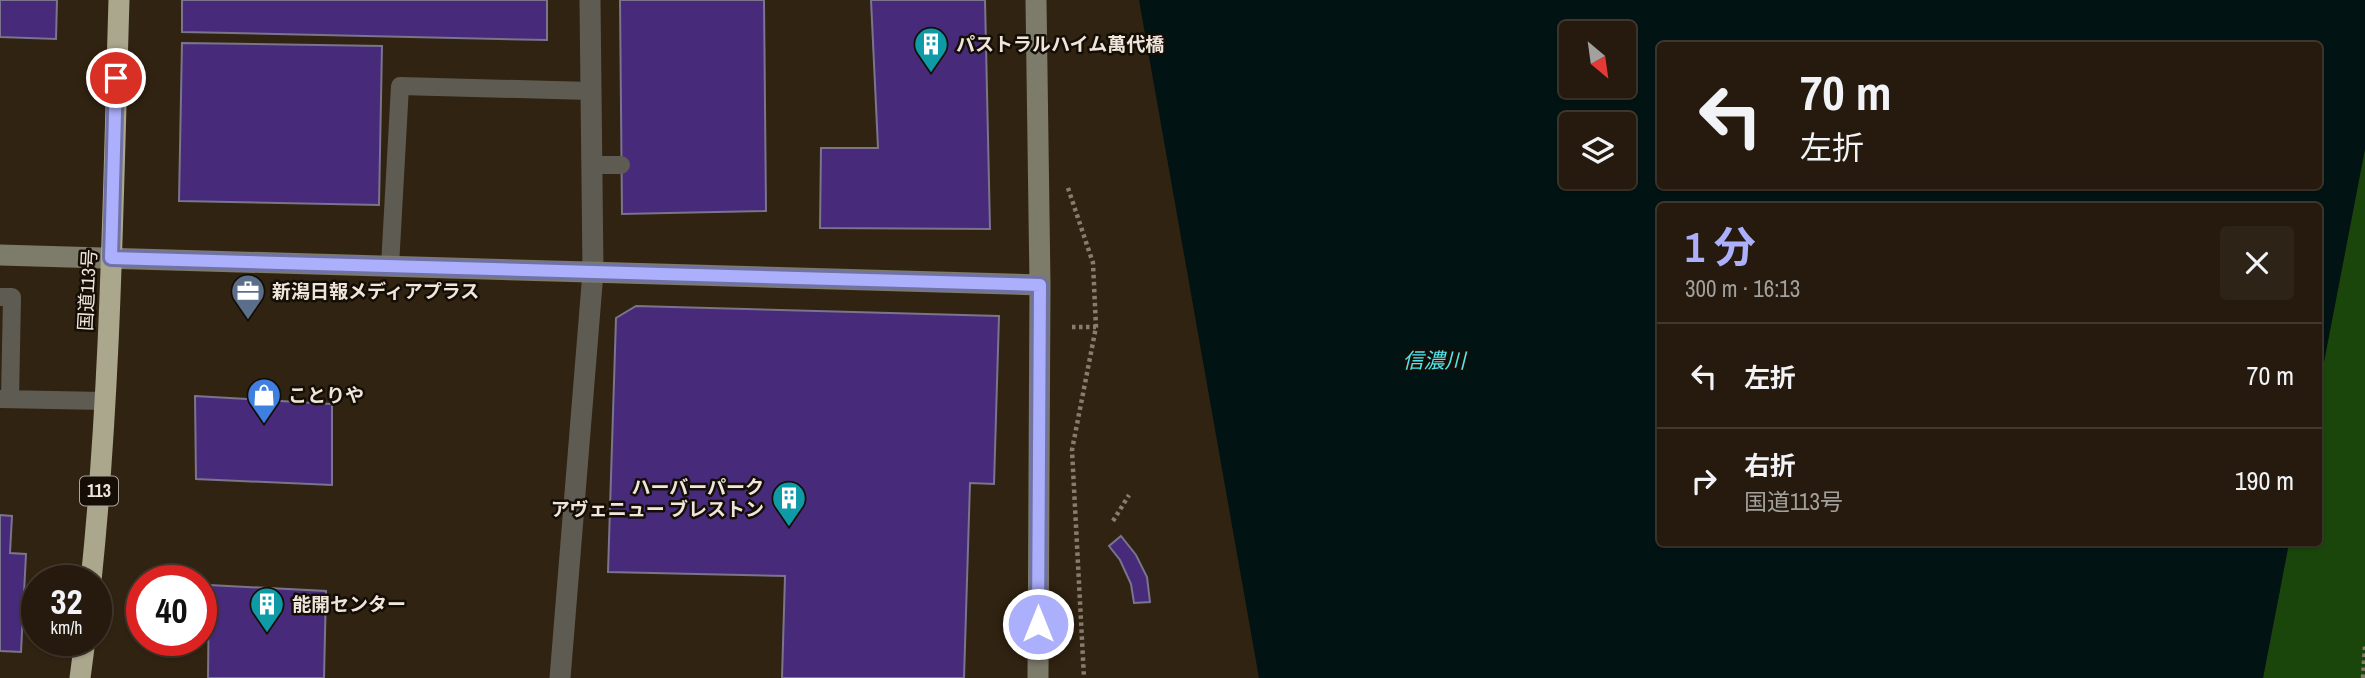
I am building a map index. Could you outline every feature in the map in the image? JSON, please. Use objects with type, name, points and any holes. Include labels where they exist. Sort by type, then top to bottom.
[{"type":"highway","name":"国道113号","points":[[93,565],[98,515],[111,258],[118,0]]},
{"type":"highway","points":[[80,678],[83,656]]},
{"type":"street","points":[[560,678],[593,272],[590,0]]},
{"type":"street","points":[[1036,0],[1040,285],[1038,678]]},
{"type":"street","points":[[0,255],[1040,285]]},
{"type":"lane","points":[[390,266],[400,86],[591,91]]},
{"type":"lane","points":[[592,165],[621,165]]},
{"type":"lane","points":[[0,297],[12,298],[5,399],[104,401]]},
{"type":"path","points":[[1068,187],[1093,263],[1096,327],[1072,450],[1084,678]]},
{"type":"path","points":[[1072,327],[1096,327]]},
{"type":"path","points":[[1113,521],[1129,495]]},
{"type":"path","points":[[2362,678],[2365,646]]},
{"type":"green space","points":[[2365,149],[2365,678],[2263,678],[2288,546],[2322,546],[2322,372]]},
{"type":"water","name":"信濃川","points":[[1139,0],[2365,0],[2365,149],[2322,372],[2322,203],[1657,203],[1657,546],[2288,546],[2263,678],[1259,678]]},
{"type":"building","points":[[0,0],[57,0],[56,39],[0,37]]},
{"type":"building","points":[[182,0],[547,0],[547,40],[182,32]]},
{"type":"building","points":[[620,0],[764,0],[766,211],[622,214]]},
{"type":"building","name":"パストラルハイム萬代橋","points":[[871,0],[985,0],[990,229],[820,228],[821,148],[878,148]]},
{"type":"building","points":[[182,43],[382,46],[379,205],[179,201]]},
{"type":"building","name":"ハーバーパーク アヴェニュー ブレストン","points":[[636,306],[999,316],[994,484],[970,483],[964,678],[782,678],[785,576],[608,572],[616,318]]},
{"type":"building","name":"ことりや","points":[[195,396],[332,404],[332,485],[196,479]]},
{"type":"building","points":[[0,515],[12,516],[10,553],[26,554],[25,565],[21,565],[21,652],[0,651]]},
{"type":"building","points":[[1121,536],[1136,555],[1147,577],[1150,602],[1134,603],[1131,584],[1120,560],[1109,546]]},
{"type":"building","name":"能開センター","points":[[217,585],[326,591],[324,678],[208,678],[208,656],[217,656]]},
{"type":"place","name":"パストラルハイム萬代橋","points":[[931,74]]},
{"type":"place","name":"新潟日報メディアプラス","points":[[248,321]]},
{"type":"place","name":"ことりや","points":[[264,425]]},
{"type":"place","name":"ハーバーパーク アヴェニュー ブレストン","points":[[789,528]]},
{"type":"place","name":"能開センター","points":[[267,634]]},
{"type":"route","points":[[116,78],[111,258],[1040,285],[1038,624]]}]
